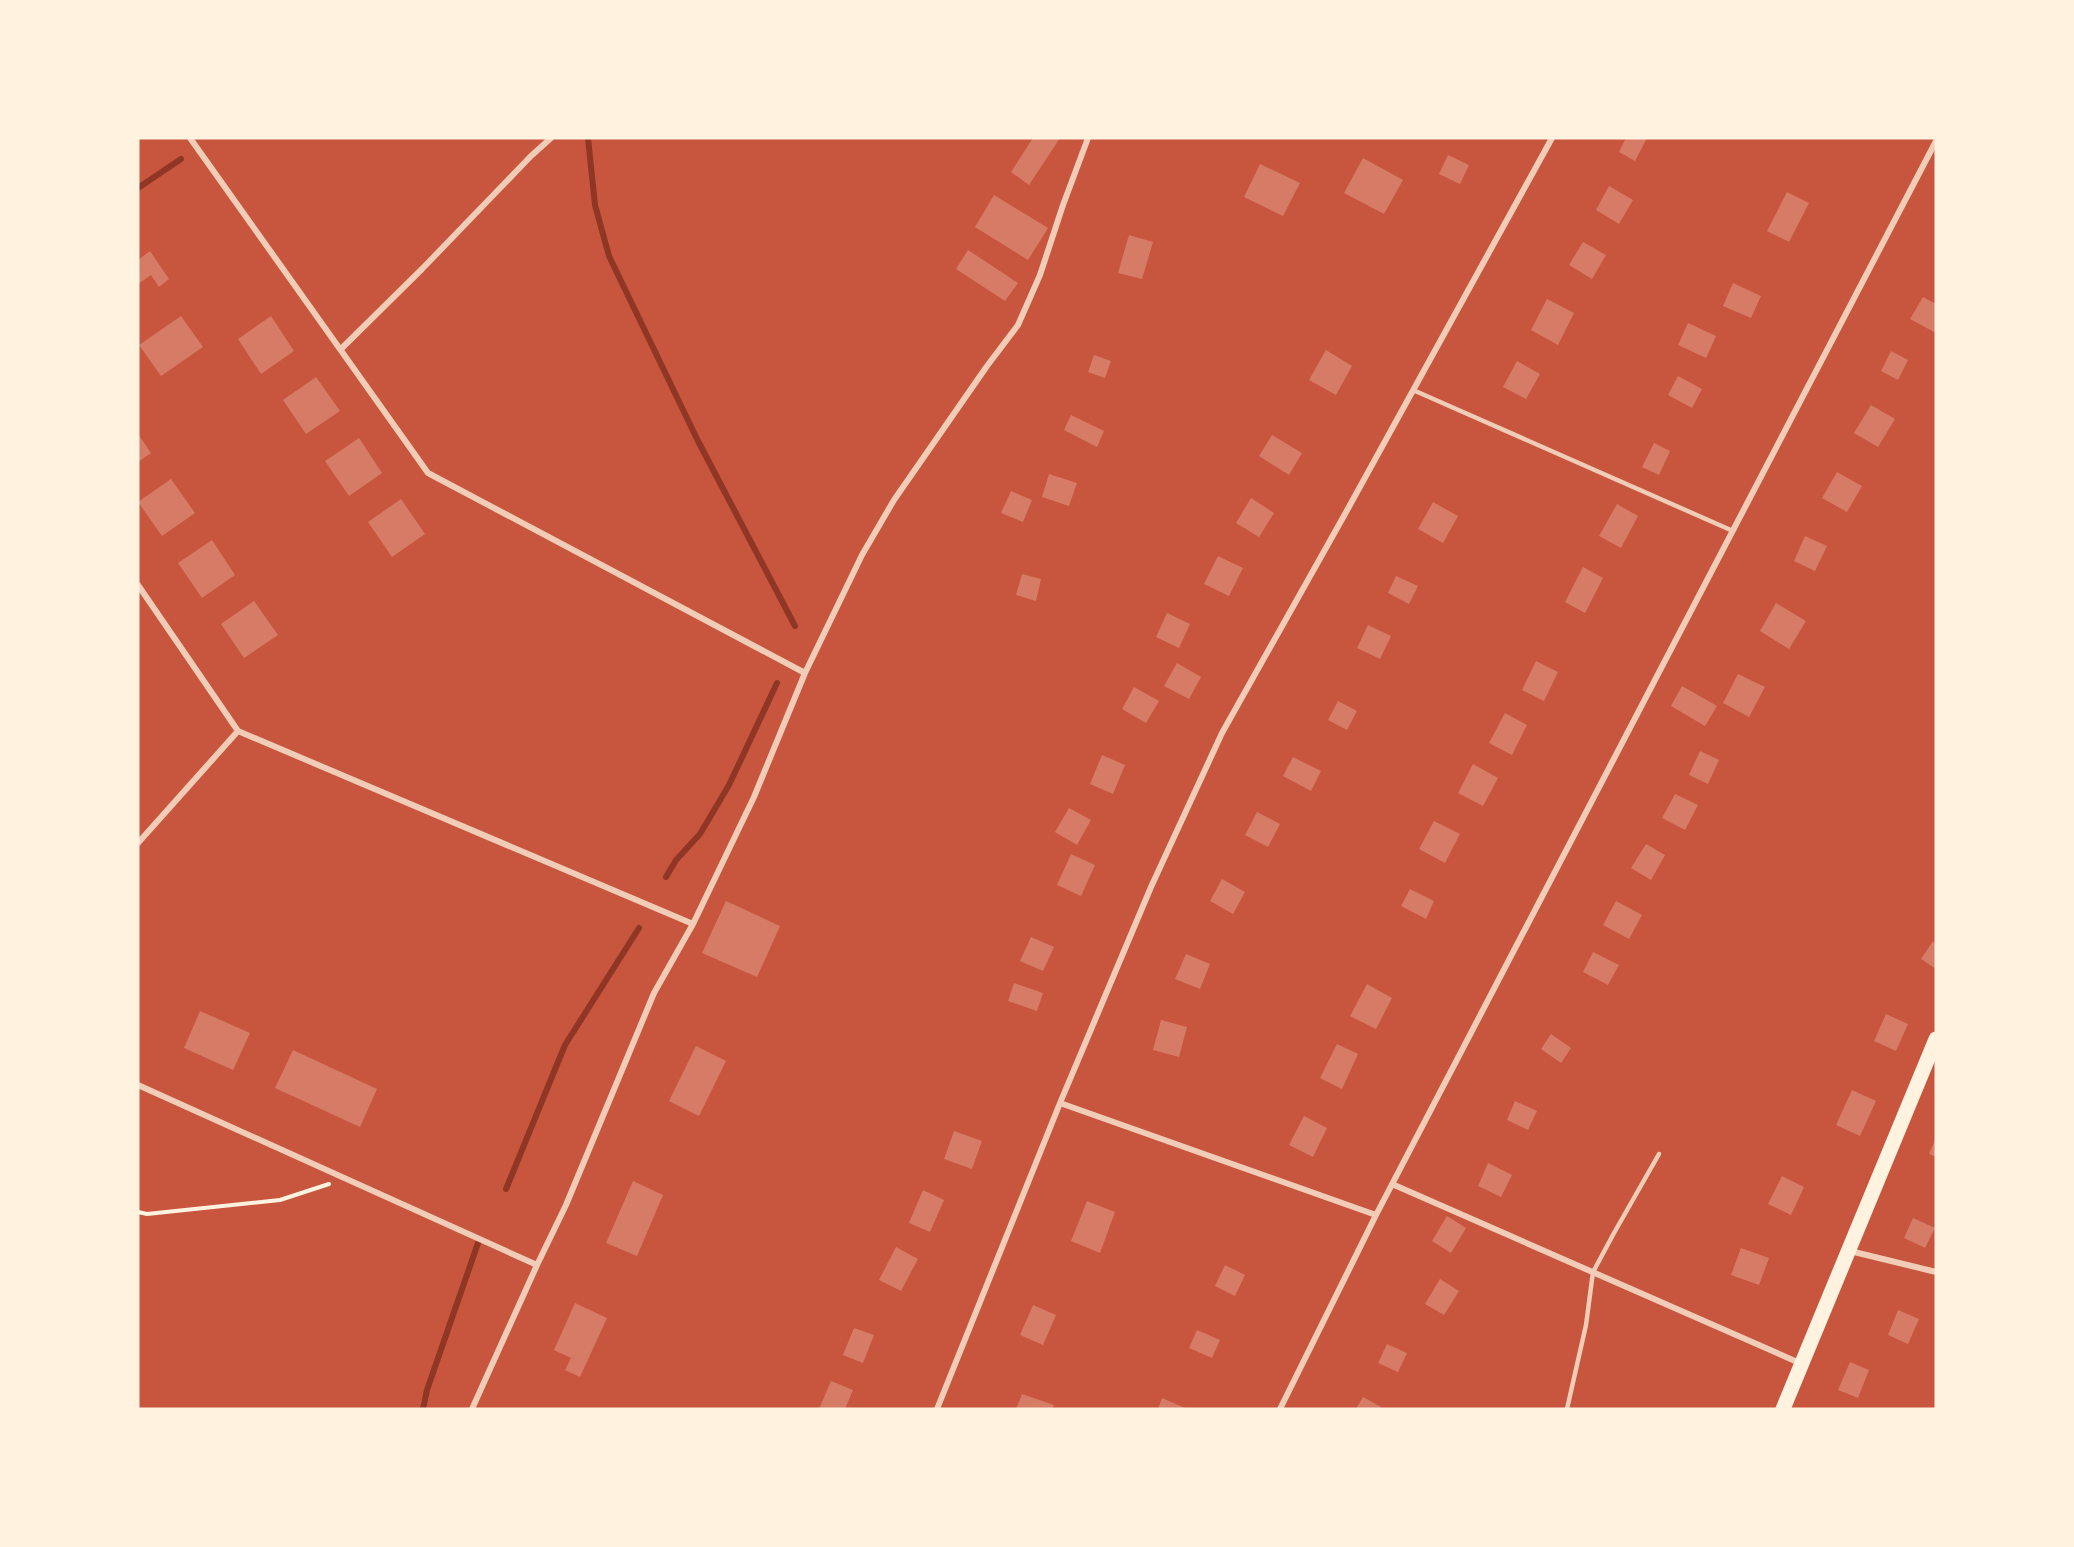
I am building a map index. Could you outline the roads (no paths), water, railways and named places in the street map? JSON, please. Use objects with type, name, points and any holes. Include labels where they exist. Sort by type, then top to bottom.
[{"type":"main road","points":[[1783,1409],[1936,1039]]},
{"type":"street","points":[[190,138],[428,473],[805,673]]},
{"type":"street","points":[[341,349],[551,138]]},
{"type":"street","points":[[472,1409],[566,1205],[654,993],[693,924],[754,797],[805,673],[862,555],[894,500],[987,366],[1018,326],[1040,275],[1088,138]]},
{"type":"street","points":[[937,1409],[1060,1103],[1151,887],[1222,733],[1552,138]]},
{"type":"street","points":[[1280,1409],[1392,1184],[1936,141]]},
{"type":"street","points":[[138,585],[238,732],[693,924]]},
{"type":"street","points":[[138,843],[238,732]]},
{"type":"street","points":[[138,1085],[537,1265]]},
{"type":"street","points":[[1060,1103],[1376,1215]]},
{"type":"street","points":[[1392,1184],[1802,1364]]},
{"type":"street","points":[[1850,1251],[1936,1272]]},
{"type":"lane","points":[[1413,390],[1732,531]]},
{"type":"lane","points":[[1567,1409],[1586,1325],[1593,1272],[1659,1154]]},
{"type":"waterway","points":[[588,138],[595,205],[609,256],[698,441],[795,626]]},
{"type":"waterway","points":[[138,188],[181,159]]},
{"type":"waterway","points":[[666,877],[676,860],[700,834],[729,785],[777,683]]},
{"type":"waterway","points":[[506,1189],[565,1045],[639,928]]},
{"type":"waterway","points":[[423,1409],[427,1390],[478,1243]]}]
